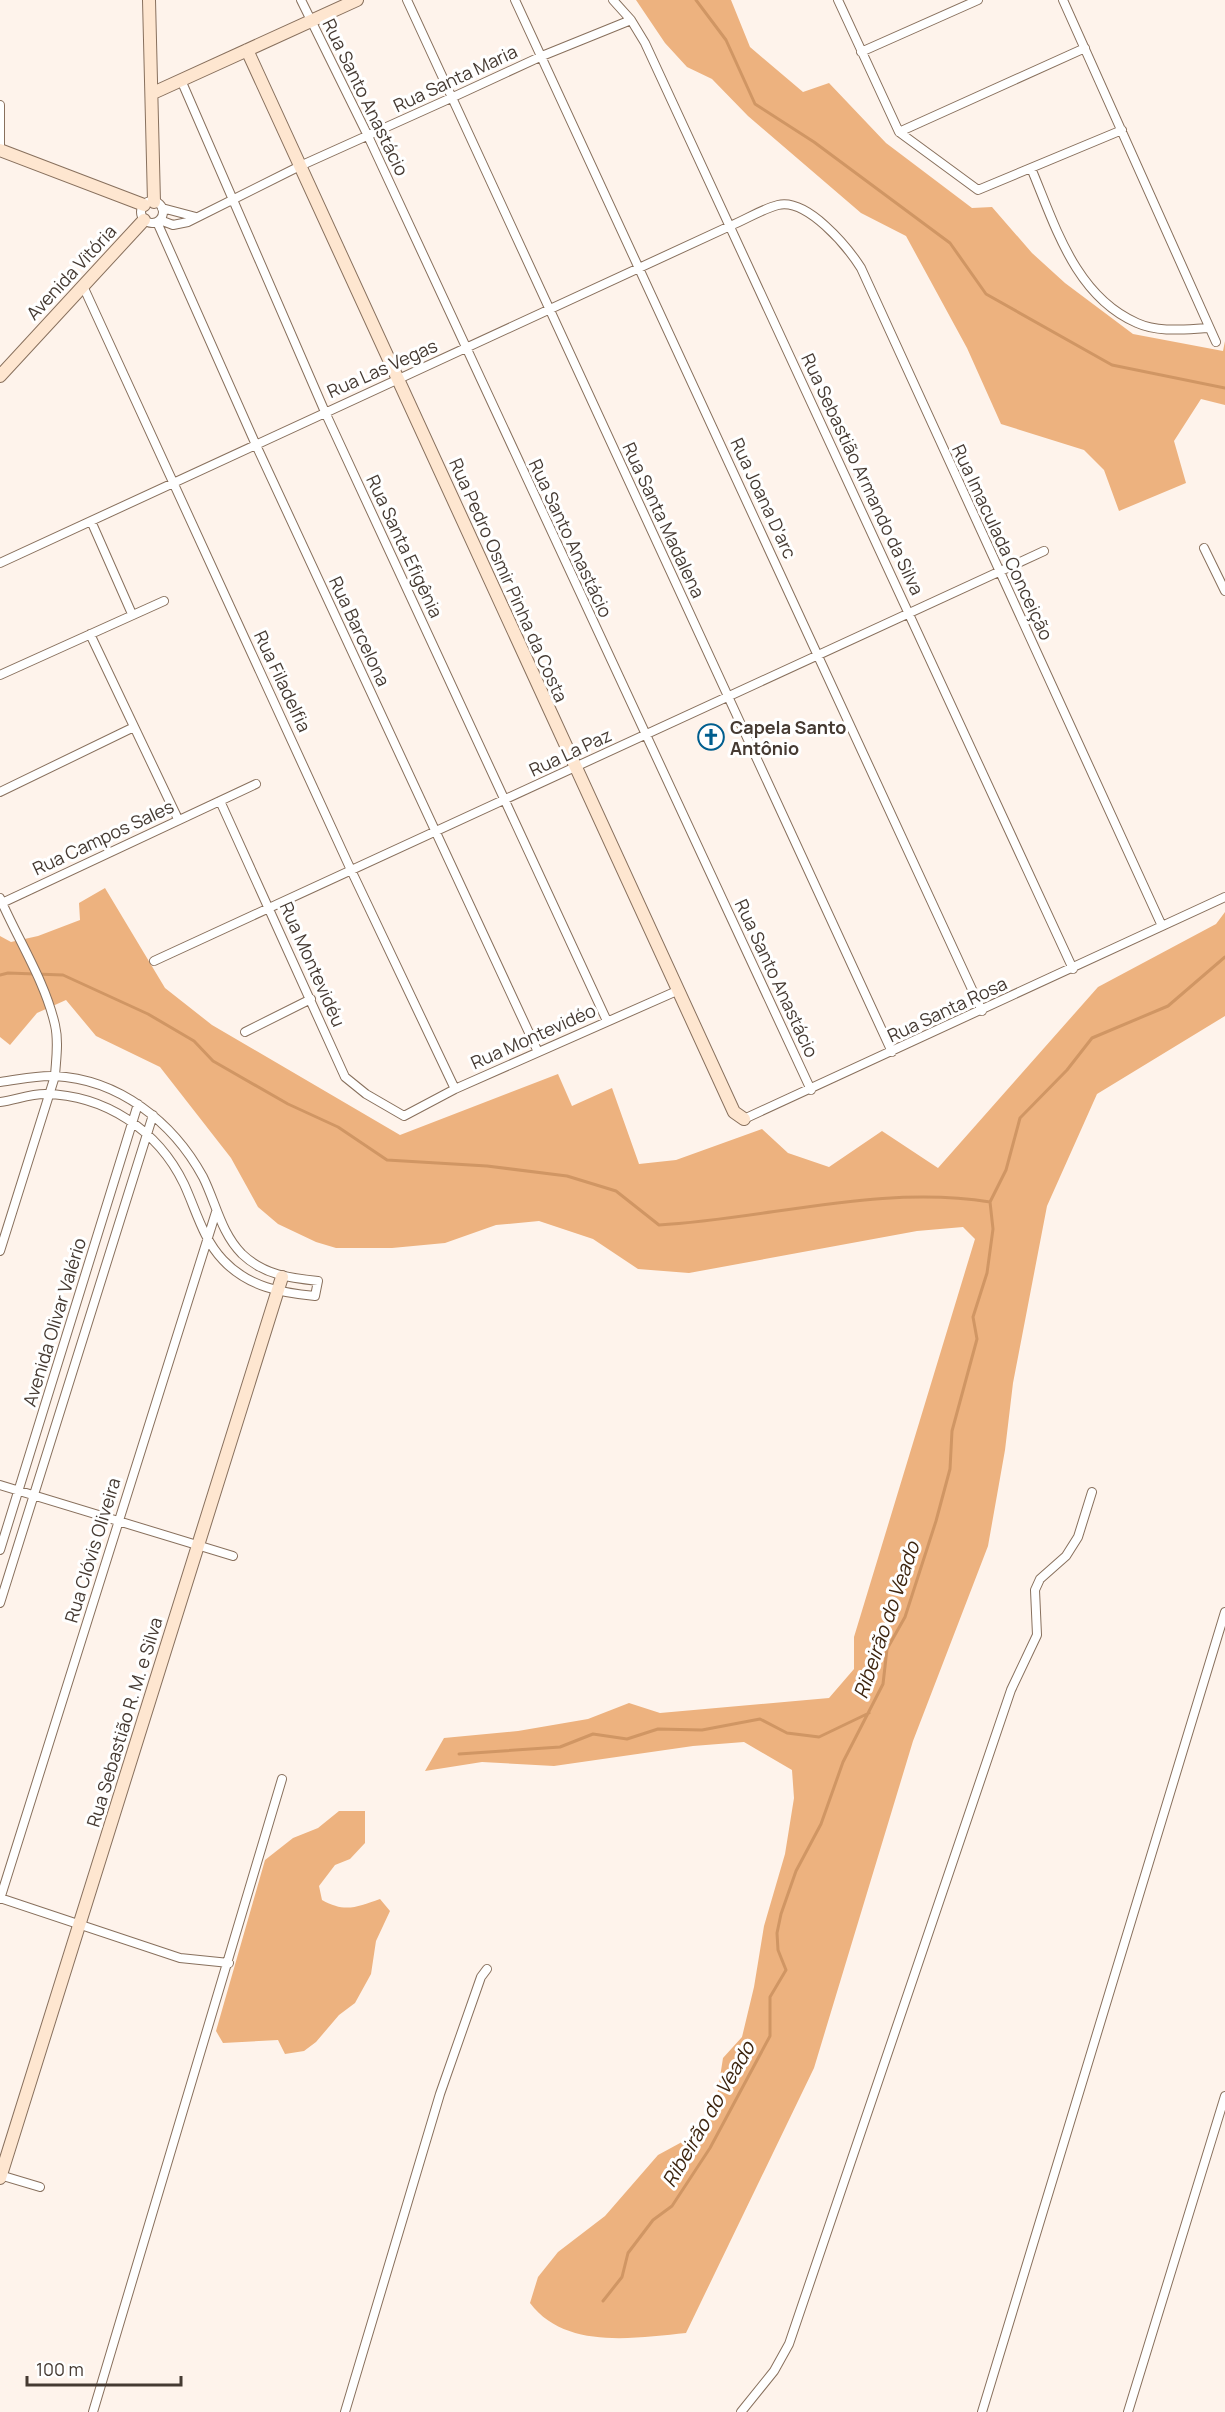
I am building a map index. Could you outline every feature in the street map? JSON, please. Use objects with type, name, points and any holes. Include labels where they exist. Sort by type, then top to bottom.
[{"type":"street","points":[[149,0],[153,93],[153,221]]},
{"type":"street","name":"Rua Santo Anastácio","points":[[301,0],[368,136],[811,1090]]},
{"type":"street","points":[[153,93],[357,0]]},
{"type":"street","name":"Rua Santa Madalena","points":[[407,0],[892,1052]]},
{"type":"street","name":"Rua Joana D'arc","points":[[515,0],[982,1011]]},
{"type":"street","name":"Rua Sebastião Armando da Silva","points":[[613,0],[631,20],[645,43],[1073,969]]},
{"type":"street","points":[[838,0],[898,132],[978,190],[1122,130]]},
{"type":"street","points":[[861,52],[978,0]]},
{"type":"street","points":[[1063,0],[1216,342]]},
{"type":"street","name":"Rua Santa Maria","points":[[153,221],[173,225],[196,217],[300,166],[542,56],[631,20]]},
{"type":"street","points":[[898,132],[1085,48]]},
{"type":"street","name":"Rua Pedro Osmir Pinha da Costa","points":[[246,50],[734,1112],[744,1119]]},
{"type":"street","name":"Rua Santa Efigênia","points":[[181,80],[325,412],[607,1021]]},
{"type":"street","points":[[0,105],[1,151],[153,205],[196,217]]},
{"type":"street","points":[[1031,168],[1074,267],[1099,296],[1116,311],[1138,324],[1167,329],[1209,328]]},
{"type":"street","points":[[153,205],[141,211],[153,221]]},
{"type":"street","name":"Rua Las Vegas","points":[[0,563],[779,205]]},
{"type":"street","name":"Rua Imaculada Conceição","points":[[779,205],[795,206],[808,212],[851,252],[861,268],[1162,926]]},
{"type":"street","name":"Avenida Vitória","points":[[0,376],[83,286],[153,221]]},
{"type":"street","name":"Rua Barcelona","points":[[153,221],[538,1052]]},
{"type":"street","name":"Rua Filadelfia","points":[[83,286],[351,870],[455,1089]]},
{"type":"street","points":[[91,520],[132,614]]},
{"type":"street","points":[[1204,548],[1225,591]]},
{"type":"street","name":"Rua La Paz","points":[[154,961],[645,736],[817,653],[1044,551]]},
{"type":"street","points":[[0,675],[164,601]]},
{"type":"street","points":[[90,634],[177,819]]},
{"type":"street","points":[[0,792],[134,727]]},
{"type":"street","name":"Rua Campos Sales","points":[[1,902],[256,784]]},
{"type":"street","name":"Rua Montevidéu","points":[[220,801],[345,1077],[366,1094],[404,1116]]},
{"type":"street","name":"Rua Santa Rosa","points":[[744,1119],[1225,897]]},
{"type":"street","points":[[0,1251],[55,1076],[57,1048],[55,1025],[42,988],[1,902]]},
{"type":"street","name":"Rua Montevidéo","points":[[404,1116],[455,1089],[679,990]]},
{"type":"street","points":[[245,1032],[310,999]]},
{"type":"street","points":[[0,1082],[55,1076],[106,1089],[138,1104],[172,1133],[188,1155],[203,1178],[216,1212],[242,1254],[258,1266],[282,1277],[318,1281],[315,1296],[277,1292],[258,1284],[224,1262],[208,1240],[183,1182],[167,1153],[134,1121],[106,1108],[48,1094],[0,1102]]},
{"type":"street","name":"Avenida Olivar Valério","points":[[0,1550],[138,1104]]},
{"type":"street","points":[[0,1603],[153,1115]]},
{"type":"street","name":"Rua Clóvis Oliveira","points":[[0,1898],[216,1212]]},
{"type":"street","name":"Rua Sebastião R. M. e Silva","points":[[0,2176],[282,1277]]},
{"type":"street","points":[[0,1485],[233,1556]]},
{"type":"street","points":[[741,2412],[774,2371],[789,2344],[1011,1690],[1037,1635],[1035,1590],[1040,1579],[1066,1556],[1078,1537],[1092,1492]]},
{"type":"street","points":[[982,2412],[1225,1612]]},
{"type":"street","points":[[93,2412],[229,1963],[282,1779]]},
{"type":"street","points":[[0,1898],[80,1922],[180,1958],[229,1963]]},
{"type":"street","points":[[345,2412],[440,2094],[481,1977],[487,1969]]},
{"type":"street","points":[[1128,2412],[1225,2096]]},
{"type":"street","points":[[0,2176],[40,2187]]},
{"type":"shaded area","points":[[636,0],[731,0],[750,47],[803,92],[829,83],[886,143],[972,208],[992,207],[1032,253],[1065,283],[1133,334],[1223,351],[1225,341],[1225,405],[1201,399],[1174,441],[1186,483],[1119,511],[1104,470],[1084,450],[1001,424],[967,348],[906,236],[861,213],[748,116],[712,79],[687,67],[665,43]]},
{"type":"shaded area","points":[[105,888],[165,988],[212,1025],[400,1135],[558,1074],[572,1106],[612,1088],[639,1164],[676,1160],[762,1129],[788,1153],[829,1167],[882,1131],[938,1168],[1098,987],[1216,924],[1225,912],[1225,1016],[1097,1094],[1047,1206],[1013,1383],[1005,1450],[988,1546],[913,1741],[814,2068],[686,2333],[623,2338],[602,2338],[581,2334],[562,2328],[545,2318],[530,2303],[538,2277],[558,2252],[605,2216],[658,2155],[704,2130],[717,2096],[723,2058],[742,2037],[754,1987],[764,1926],[785,1854],[794,1798],[792,1770],[744,1742],[693,1746],[554,1766],[482,1762],[425,1771],[444,1738],[518,1731],[588,1719],[629,1703],[660,1713],[829,1698],[854,1669],[854,1637],[975,1239],[963,1227],[917,1231],[689,1273],[638,1269],[593,1239],[539,1221],[496,1225],[445,1243],[392,1248],[336,1248],[316,1242],[278,1224],[258,1207],[231,1158],[160,1067],[96,1036],[66,1000],[37,1013],[10,1045],[0,1037],[0,936],[11,942],[38,936],[80,920],[79,903]]},
{"type":"shaded area","points":[[339,1811],[365,1811],[365,1843],[350,1859],[335,1865],[319,1886],[322,1900],[330,1904],[344,1908],[380,1899],[390,1911],[376,1941],[371,1974],[355,2003],[339,2015],[316,2042],[304,2051],[285,2054],[278,2040],[223,2043],[216,2031],[265,1860],[293,1838],[318,1828]]},
{"type":"waterway","points":[[696,0],[726,40],[755,104],[814,142],[950,243],[986,294],[1112,365],[1225,388]]},
{"type":"waterway","name":"Ribeirão do Veado","points":[[603,2301],[622,2277],[628,2253],[653,2220],[672,2206],[710,2148],[770,2036],[770,1997],[786,1970],[778,1950],[777,1933],[781,1914],[796,1871],[821,1824],[843,1762],[883,1684],[887,1649],[905,1617],[936,1521],[950,1469],[952,1431],[977,1339],[973,1317],[987,1273],[993,1229],[990,1202],[1006,1170],[1020,1118],[1067,1070],[1092,1038],[1168,1006],[1225,957]]},
{"type":"waterway","points":[[0,975],[8,973],[63,975],[148,1014],[194,1041],[213,1061],[288,1104],[338,1127],[387,1160],[487,1166],[567,1176],[616,1191],[659,1225],[700,1222],[824,1204],[907,1197],[990,1202]]},
{"type":"waterway","points":[[459,1754],[560,1747],[593,1734],[627,1739],[658,1729],[702,1730],[760,1719],[787,1733],[819,1737],[869,1713]]},
{"type":"place","name":"Capela Santo Antônio","points":[[711,737]]}]
